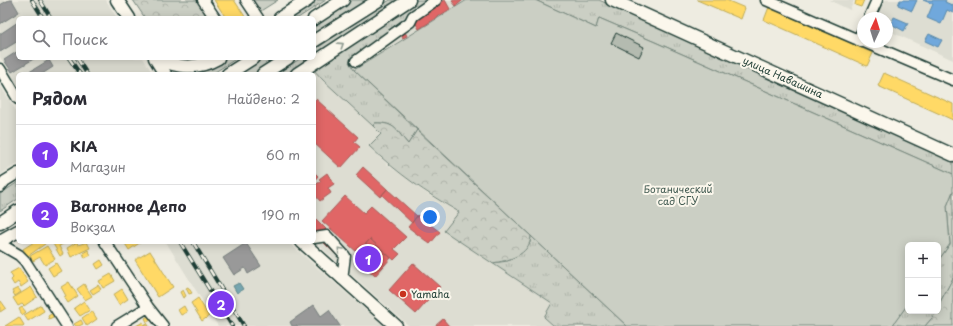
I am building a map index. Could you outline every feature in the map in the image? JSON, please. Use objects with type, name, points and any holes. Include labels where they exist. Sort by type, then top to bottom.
[{"type":"main road","points":[[117,0],[128,16]]},
{"type":"main road","points":[[283,16],[308,0]]},
{"type":"main road","points":[[316,17],[343,0]]},
{"type":"main road","points":[[316,40],[379,0]]},
{"type":"main road","points":[[300,72],[409,0]]},
{"type":"main road","name":"улица Навашина","points":[[612,0],[953,154]]},
{"type":"main road","points":[[156,60],[165,72]]},
{"type":"main road","points":[[163,60],[178,66],[190,66],[202,65],[213,60]]},
{"type":"main road","points":[[231,72],[250,60]]},
{"type":"main road","points":[[266,72],[285,60]]},
{"type":"main road","points":[[3,221],[16,212]]},
{"type":"main road","points":[[0,240],[16,232]]},
{"type":"main road","points":[[304,244],[396,326]]},
{"type":"street","points":[[203,0],[214,16]]},
{"type":"street","points":[[246,0],[257,16]]},
{"type":"street","points":[[356,61],[410,22],[413,16],[436,0]]},
{"type":"street","points":[[766,0],[857,39]]},
{"type":"street","points":[[871,12],[877,0]]},
{"type":"street","points":[[878,48],[953,80]]},
{"type":"street","points":[[0,69],[16,95]]},
{"type":"street","points":[[0,187],[16,175]]},
{"type":"street","points":[[316,238],[327,236],[345,256],[342,279]]},
{"type":"street","points":[[0,244],[25,261],[67,326]]},
{"type":"street","points":[[106,244],[148,307],[163,326]]},
{"type":"street","points":[[117,326],[148,307]]},
{"type":"shaded area","points":[[0,0],[106,0],[116,16],[16,16],[16,60],[144,60],[152,72],[16,72],[16,83],[0,57]]},
{"type":"shaded area","points":[[428,0],[467,0],[354,70],[349,62],[406,23],[405,18]]},
{"type":"shaded area","points":[[829,0],[854,0],[850,10]]},
{"type":"shaded area","points":[[882,0],[953,0],[953,60],[893,33],[893,12],[876,12]]},
{"type":"shaded area","points":[[312,68],[316,72],[306,72]]},
{"type":"shaded area","points":[[316,72],[381,133],[369,146],[387,164],[429,195],[460,213],[444,231],[552,303],[544,317],[554,326],[409,326],[316,243]]},
{"type":"shaded area","points":[[0,85],[16,111],[16,164],[0,175]]},
{"type":"shaded area","points":[[167,244],[290,244],[384,326],[218,326]]},
{"type":"green space","points":[[133,0],[200,0],[211,16],[144,16]]},
{"type":"green space","points":[[252,0],[278,0],[259,12]]},
{"type":"green space","points":[[314,0],[326,0],[301,16],[289,16]]},
{"type":"green space","points":[[351,0],[368,0],[316,34],[316,23]]},
{"type":"green space","points":[[390,0],[400,0],[316,55],[316,49]]},
{"type":"green space","points":[[416,0],[428,0],[405,18],[406,22],[349,62],[354,70],[417,130],[408,144],[392,126],[382,123],[375,123],[373,126],[312,68]]},
{"type":"green space","name":"Ботанический сад СГУ","points":[[467,0],[535,0],[596,28],[599,18],[953,174],[953,191],[947,206],[950,244],[941,257],[941,242],[905,242],[905,308],[892,326],[627,326],[354,70]]},
{"type":"green space","points":[[535,0],[599,0],[953,161],[953,174],[599,18],[596,28]]},
{"type":"green space","points":[[221,60],[234,60],[215,72],[203,72]]},
{"type":"green space","points":[[259,60],[275,60],[257,72],[240,72]]},
{"type":"green space","points":[[298,60],[308,60],[290,72],[280,72]]},
{"type":"green space","points":[[375,123],[382,123],[392,126],[408,144],[417,130],[531,236],[530,243],[527,248],[511,259],[492,263],[444,231],[459,212],[412,182],[369,146],[381,134],[373,126]]},
{"type":"green space","points":[[16,183],[16,200],[0,211],[0,194]]},
{"type":"green space","points":[[953,191],[953,278],[941,300],[941,257],[950,244],[947,206]]},
{"type":"green space","points":[[531,236],[627,326],[554,326],[544,317],[552,303],[492,263],[508,261],[530,243]]},
{"type":"green space","points":[[953,278],[953,326],[925,326],[934,314],[941,314],[941,300]]},
{"type":"green space","points":[[905,308],[905,314],[934,314],[925,326],[893,324]]},
{"type":"building: Жильё","points":[[214,0],[234,0],[245,16],[225,16]]},
{"type":"building: Жильё","points":[[697,0],[726,0],[745,8],[741,19]]},
{"type":"building: Жильё","points":[[856,0],[864,0],[861,7],[855,5]]},
{"type":"building: Жильё","points":[[769,7],[857,46],[857,48],[862,48],[873,53],[867,66],[764,20]]},
{"type":"building: Жильё","points":[[884,73],[953,104],[953,120],[878,86]]},
{"type":"building: Жильё","points":[[31,244],[45,244],[28,256],[23,249]]},
{"type":"building: Жильё","points":[[53,244],[63,244],[59,246],[63,254],[60,256]]},
{"type":"building: Жильё","points":[[74,244],[88,244],[90,248],[71,257],[67,248]]},
{"type":"building: Жильё","points":[[125,244],[138,244],[129,250]]},
{"type":"building: Жильё","points":[[47,246],[55,259],[45,265],[40,257],[33,261],[30,256]]},
{"type":"building: Жильё","points":[[88,250],[91,255],[85,258],[83,253]]},
{"type":"building: Жильё","points":[[150,251],[173,287],[158,297],[135,260]]},
{"type":"building: Жильё","points":[[101,260],[104,265],[98,269],[95,264]]},
{"type":"building: Жильё","points":[[56,263],[61,271],[53,276],[48,268]]},
{"type":"building: Жильё","points":[[19,268],[28,282],[21,287],[18,282],[14,285],[11,280],[13,278],[10,273]]},
{"type":"building: Жильё","points":[[111,274],[115,281],[103,288],[99,281]]},
{"type":"building: Жильё","points":[[69,282],[78,296],[68,303],[64,297],[66,296],[61,287]]},
{"type":"building: Жильё","points":[[84,284],[92,296],[85,300],[77,289]]},
{"type":"building: Жильё","points":[[98,285],[101,289],[93,294],[90,290]]},
{"type":"building: Жильё","points":[[31,287],[37,297],[24,306],[22,304],[18,306],[13,298]]},
{"type":"building: Жильё","points":[[188,287],[192,293],[189,294],[186,288]]},
{"type":"building: Жильё","points":[[18,288],[21,292],[15,296],[12,291]]},
{"type":"building: Жильё","points":[[122,289],[128,299],[119,305],[113,295]]},
{"type":"building: Жильё","points":[[183,290],[186,296],[183,298],[180,292]]},
{"type":"building: Жильё","points":[[198,298],[209,316],[202,321],[191,303]]},
{"type":"building: Жильё","points":[[1,301],[6,308],[0,312],[0,302]]},
{"type":"building: Жильё","points":[[84,301],[90,310],[80,316],[74,308]]},
{"type":"building: Жильё","points":[[41,305],[44,311],[28,321],[24,315]]},
{"type":"building: Жильё","points":[[184,306],[187,312],[181,315],[178,310]]},
{"type":"building: Жильё","points":[[22,307],[26,312],[22,315],[19,309]]},
{"type":"building: Жильё","points":[[92,311],[97,319],[87,326],[82,318]]},
{"type":"building: Жильё","points":[[54,312],[55,316],[49,319],[48,316]]},
{"type":"building: Жильё","points":[[150,315],[153,319],[147,322],[145,318]]},
{"type":"building: Жильё","points":[[19,317],[24,325],[23,326],[5,326]]},
{"type":"building: Жильё","points":[[81,320],[83,324],[76,326],[74,324]]},
{"type":"building: Жильё","points":[[143,322],[144,325],[147,323],[149,326],[136,326]]},
{"type":"building: Торговля","points":[[445,0],[450,9],[419,29],[414,20]]},
{"type":"building: Торговля","points":[[463,0],[456,6],[452,1]]},
{"type":"building: Торговля","points":[[405,32],[407,36],[403,38],[401,35]]},
{"type":"building: Торговля","points":[[316,99],[358,137],[354,142],[360,147],[341,168],[316,145]]},
{"type":"building: Торговля","points":[[363,167],[387,189],[380,197],[356,175]]},
{"type":"building: Торговля","points":[[327,173],[334,184],[328,188],[331,193],[320,201],[316,196],[316,185],[321,181],[319,179]]},
{"type":"building: Торговля","points":[[387,189],[417,216],[412,223],[382,195]]},
{"type":"building: Торговля","points":[[345,196],[364,213],[371,206],[406,237],[394,249],[400,254],[394,260],[370,239],[358,253],[322,221]]},
{"type":"building: Торговля","points":[[418,215],[440,232],[430,244],[408,227]]},
{"type":"building: Торговля","points":[[316,219],[326,229],[322,233],[316,234]]},
{"type":"building: Торговля","points":[[330,236],[346,252],[340,259],[324,243]]},
{"type":"building: Торговля","points":[[370,239],[391,258],[375,276],[354,257]]},
{"type":"building: Торговля","points":[[413,263],[440,287],[416,314],[389,290]]},
{"type":"building: Торговля","points":[[443,319],[449,326],[435,326]]},
{"type":"building: Школы","points":[[900,0],[917,0],[912,11],[898,5]]},
{"type":"building: Школы","points":[[923,0],[946,0],[945,2],[952,5],[953,3],[953,13],[947,10],[941,24],[927,18],[933,4]]},
{"type":"building: Школы","points":[[894,17],[908,23],[904,31],[893,25]]},
{"type":"building: Школы","points":[[929,34],[942,40],[938,47],[925,41]]},
{"type":"building: Учреждения","points":[[239,283],[243,289],[237,293],[233,286]]},
{"type":"building: Промзона","points":[[12,0],[19,12],[0,24],[0,5]]},
{"type":"building: Промзона","points":[[16,23],[16,42],[0,52],[0,34]]},
{"type":"building: Промзона","points":[[16,52],[16,60],[32,60],[12,72],[4,60]]},
{"type":"building: Промзона","points":[[49,60],[53,67],[45,72],[29,72]]},
{"type":"building: Промзона","points":[[247,244],[261,266],[248,274],[245,268],[234,275],[223,258]]},
{"type":"building: Промзона","points":[[314,305],[321,316],[329,310],[340,326],[292,326],[290,322]]},
{"type":"building: Прочее","points":[[616,33],[644,47],[639,57],[611,43]]},
{"type":"railway","points":[[32,0],[42,16]]},
{"type":"railway","points":[[40,0],[50,16]]},
{"type":"railway","points":[[70,60],[79,72]]},
{"type":"railway","points":[[78,60],[86,72]]},
{"type":"railway","points":[[181,244],[232,326]]},
{"type":"railway","points":[[194,244],[244,326]]},
{"type":"place","name":"KIA","points":[[368,259]]},
{"type":"place","name":"Yamaha","points":[[403,294]]},
{"type":"place","name":"Вагонное Депо","points":[[221,304]]}]
